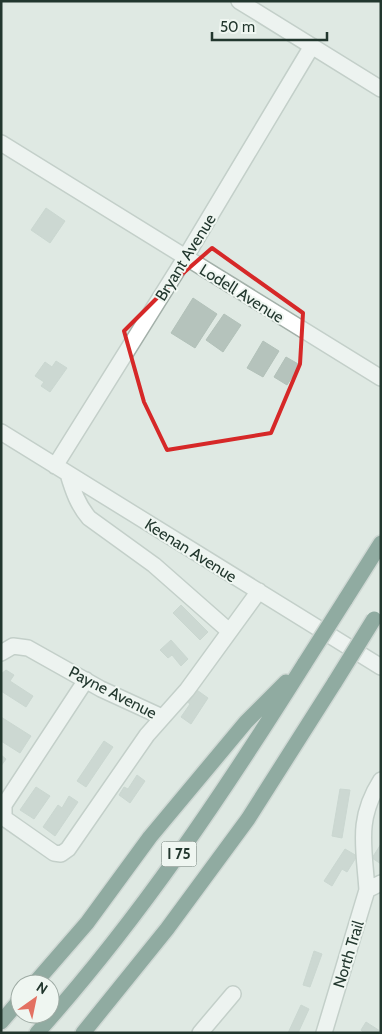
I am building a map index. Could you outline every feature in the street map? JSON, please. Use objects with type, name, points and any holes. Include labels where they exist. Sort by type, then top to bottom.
[{"type":"highway","name":"I 75","points":[[37,1033],[139,909],[255,744],[381,543]]},
{"type":"highway","name":"I 75","points":[[83,1033],[167,929],[242,827],[378,614]]},
{"type":"highway","points":[[43,974],[87,923],[150,838],[246,722],[305,663]]},
{"type":"highway","points":[[1,1022],[10,1012]]},
{"type":"street","points":[[239,1],[381,89]]},
{"type":"street","name":"Bryant Avenue","points":[[61,470],[312,46]]},
{"type":"street","name":"Lodell Avenue","points":[[1,143],[381,378]]},
{"type":"street","name":"Keenan Avenue","points":[[1,432],[381,667]]},
{"type":"street","points":[[61,470],[89,518],[154,565],[229,631]]},
{"type":"street","name":"Payne Avenue","points":[[1,653],[13,646],[28,648],[86,680],[162,717],[187,690],[258,591]]},
{"type":"street","points":[[86,680],[4,805],[4,818],[48,850],[61,854],[68,850],[115,780],[162,717]]},
{"type":"street","points":[[381,780],[370,797],[362,824],[367,890],[381,883]]},
{"type":"street","name":"North Trail","points":[[324,1033],[367,890]]},
{"type":"street","points":[[200,1033],[233,994]]},
{"type":"highlighted area","points":[[212,248],[303,313],[300,364],[271,433],[167,450],[144,402],[124,331],[173,282]]},
{"type":"building","points":[[46,208],[65,221],[50,243],[31,230]]},
{"type":"building","points":[[193,298],[217,314],[195,348],[171,333]]},
{"type":"building","points":[[224,314],[241,325],[223,352],[206,340]]},
{"type":"building","points":[[263,341],[279,351],[263,377],[247,368]]},
{"type":"building","points":[[286,357],[300,365],[287,385],[274,377]]},
{"type":"building","points":[[56,361],[67,368],[50,392],[41,386],[44,382],[35,376],[45,362],[52,367]]},
{"type":"building","points":[[181,605],[208,632],[200,640],[173,613]]},
{"type":"building","points":[[171,640],[188,659],[181,666],[172,655],[168,658],[160,650]]},
{"type":"building","points":[[6,670],[14,675],[10,681],[33,696],[26,707],[1,691],[1,674]]},
{"type":"building","points":[[194,688],[208,698],[191,724],[181,717],[190,704],[185,700]]},
{"type":"building","points":[[1,717],[31,736],[20,753],[1,741]]},
{"type":"building","points":[[104,741],[113,747],[86,787],[77,781]]},
{"type":"building","points":[[1,755],[6,759],[1,766]]},
{"type":"building","points":[[137,775],[145,781],[130,803],[119,795],[124,787],[128,789]]},
{"type":"building","points":[[36,787],[50,796],[34,819],[20,810]]},
{"type":"building","points":[[340,789],[350,790],[342,838],[332,836]]},
{"type":"building","points":[[69,796],[78,802],[55,836],[43,827],[58,805],[62,808]]},
{"type":"building","points":[[381,844],[381,864],[372,858]]},
{"type":"building","points":[[345,849],[357,856],[347,872],[342,869],[332,886],[324,881]]},
{"type":"building","points":[[314,951],[322,954],[310,987],[303,985]]},
{"type":"building","points":[[301,1005],[309,1009],[298,1033],[288,1033]]},
{"type":"building","points":[[366,1022],[380,1031],[379,1033],[364,1033],[361,1030]]}]
